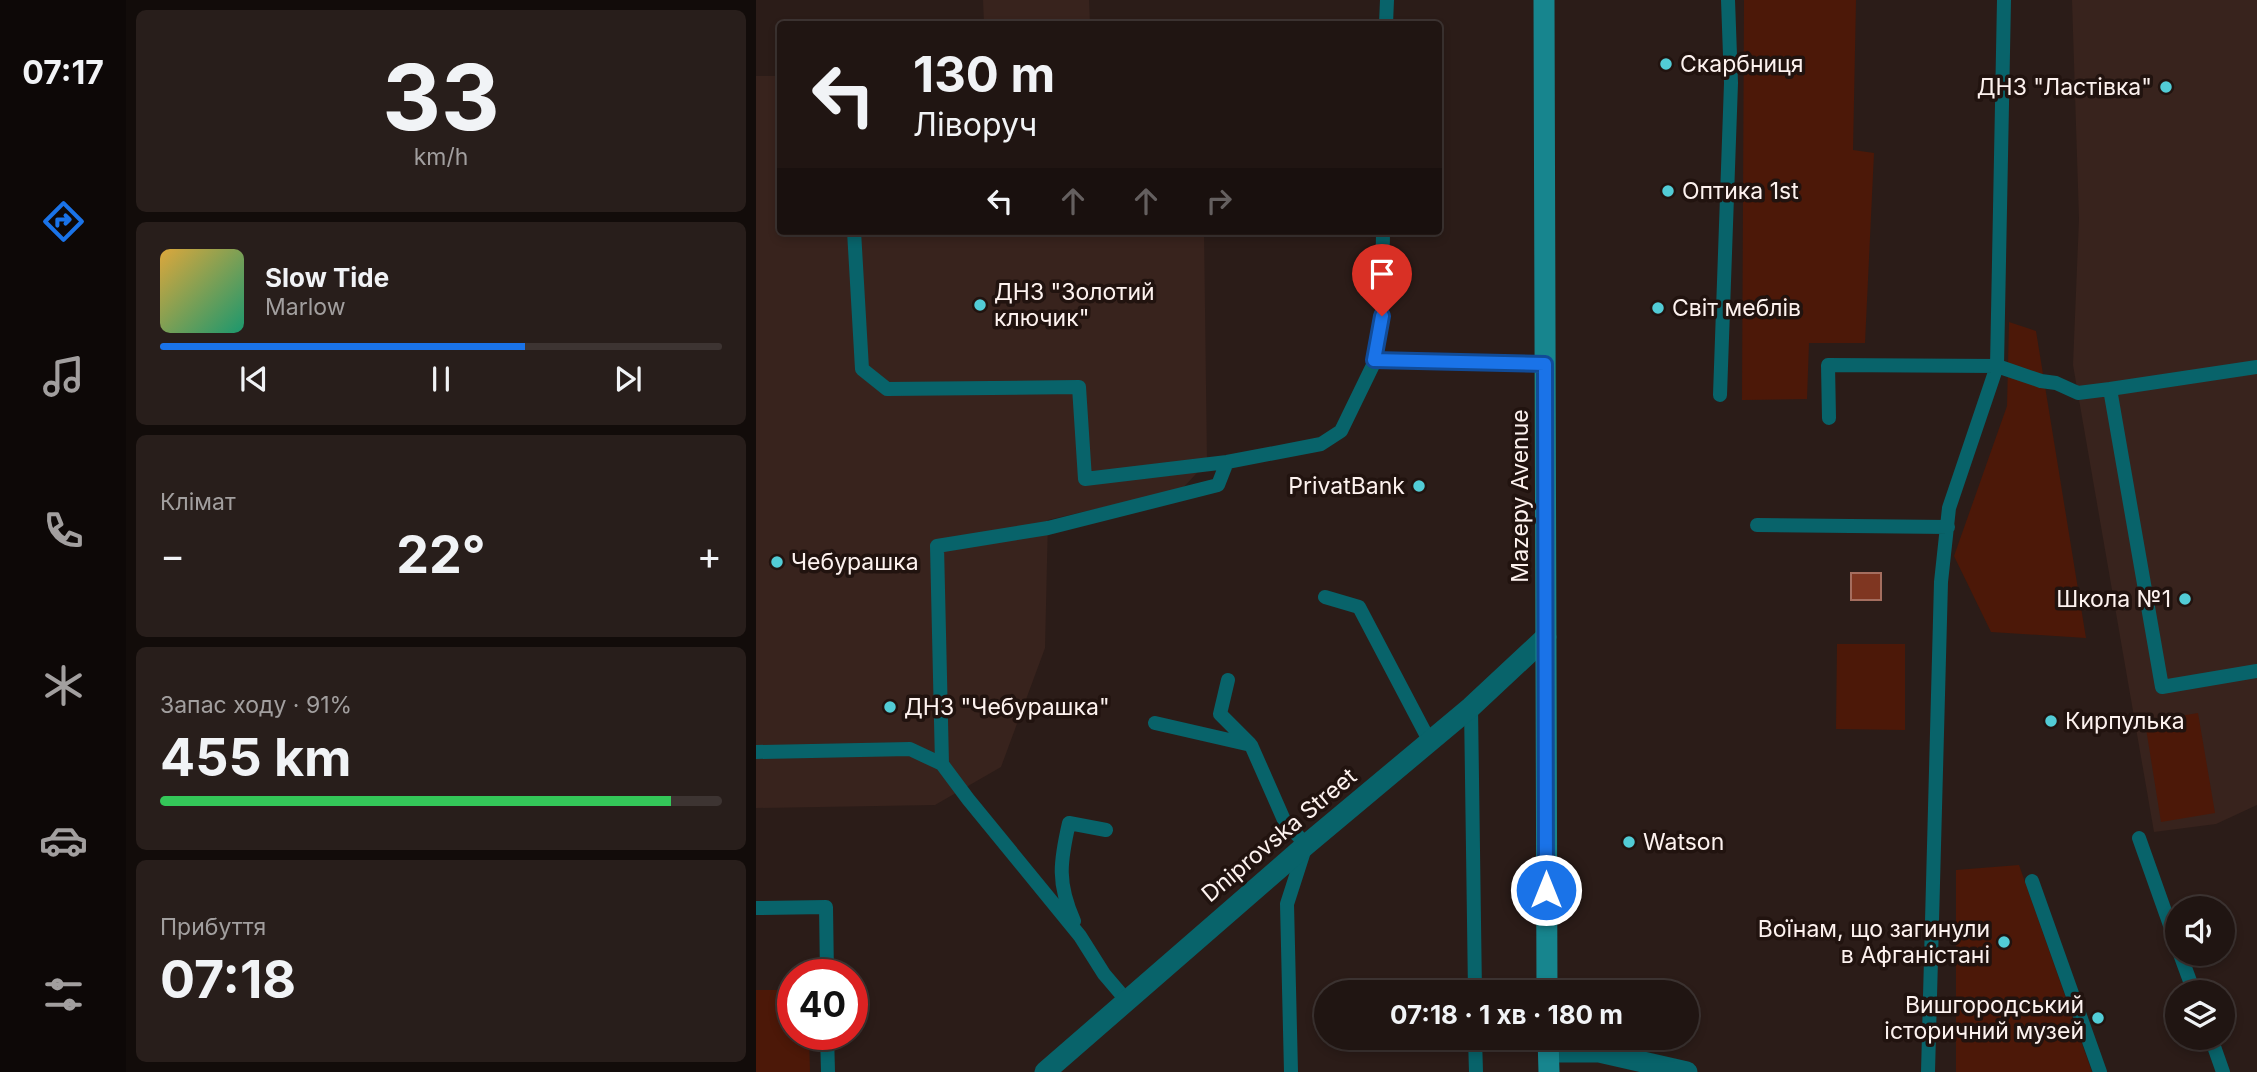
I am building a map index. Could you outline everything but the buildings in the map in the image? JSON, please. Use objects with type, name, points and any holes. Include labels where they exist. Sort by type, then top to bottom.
[{"type":"street","name":"Mazepy Avenue","points":[[1544,0],[1547,980]]},
{"type":"street","name":"Dniprovska Street","points":[[1059,1068],[1127,1001],[1306,845],[1471,707],[1546,638]]},
{"type":"street","points":[[1549,1054],[1599,1052],[1687,1072]]},
{"type":"lane","points":[[1386,21],[1387,0]]},
{"type":"lane","points":[[1720,396],[1731,83],[1727,0]]},
{"type":"lane","points":[[1928,1072],[1940,594],[1950,508],[1997,366],[2004,0]]},
{"type":"lane","points":[[854,235],[862,369],[887,389],[1079,387],[1085,479],[1227,462],[1321,444],[1341,431],[1374,360],[1382,316],[1383,235]]},
{"type":"lane","points":[[1374,360],[1545,364]]},
{"type":"lane","points":[[1829,418],[1828,365],[1997,366],[2041,381],[2056,383],[2078,393],[2257,367]]},
{"type":"lane","points":[[2110,389],[2162,687],[2257,670]]},
{"type":"lane","points":[[943,764],[937,546],[1048,528],[1218,485],[1227,462]]},
{"type":"lane","points":[[1757,525],[1948,527]]},
{"type":"lane","points":[[1325,597],[1359,607],[1430,742]]},
{"type":"lane","points":[[1228,680],[1220,714],[1251,745],[1284,820],[1306,845],[1287,904],[1292,1072]]},
{"type":"lane","points":[[1471,707],[1475,980]]},
{"type":"lane","points":[[1155,723],[1251,745]]},
{"type":"lane","points":[[756,751],[910,749],[943,764],[968,800],[1080,936],[1104,974],[1127,1001]]},
{"type":"lane","points":[[1080,936],[1061,893],[1061,858],[1069,823],[1106,830]]},
{"type":"lane","points":[[2138,838],[2165,912]]},
{"type":"lane","points":[[2032,881],[2100,1072]]},
{"type":"lane","points":[[756,908],[826,907],[827,959]]},
{"type":"lane","points":[[827,1050],[828,1072]]},
{"type":"lane","points":[[1475,1050],[1475,1072]]},
{"type":"lane","points":[[2215,1050],[2223,1072]]},
{"type":"shaded area","points":[[983,0],[1089,0],[1090,21],[984,21]]},
{"type":"shaded area","points":[[1744,0],[1856,0],[1853,150],[1874,153],[1865,343],[1809,343],[1807,399],[1742,400]]},
{"type":"shaded area","name":"Школа №1","points":[[2072,0],[2257,0],[2257,805],[2216,824],[2154,832],[2073,365],[2079,219]]},
{"type":"shaded area","name":"ДНЗ \"Золотий ключик\"","points":[[756,76],[777,76],[777,235],[1204,235],[1207,462],[1182,489],[1048,520],[1045,648],[1001,767],[935,805],[756,808]]},
{"type":"shaded area","points":[[2009,322],[2036,331],[2086,638],[1991,632],[1954,556],[2007,406]]},
{"type":"shaded area","points":[[1851,573],[1881,573],[1881,600],[1851,600]]},
{"type":"shaded area","points":[[1837,644],[1905,644],[1905,730],[1836,729]]},
{"type":"shaded area","points":[[2198,713],[2215,813],[2161,822],[2145,722]]},
{"type":"shaded area","points":[[2019,865],[2092,1072],[1956,1072],[1956,870]]},
{"type":"shaded area","points":[[756,990],[777,990],[777,1050],[809,1050],[810,1072],[756,1072]]},
{"type":"place","name":"Скарбниця","points":[[1666,64]]},
{"type":"place","name":"ДНЗ \"Ластівка\"","points":[[2166,87]]},
{"type":"place","name":"Оптика 1st","points":[[1668,191]]},
{"type":"place","name":"ДНЗ \"Золотий ключик\"","points":[[980,305]]},
{"type":"place","name":"Світ меблів","points":[[1658,308]]},
{"type":"place","name":"PrivatBank","points":[[1419,486]]},
{"type":"place","name":"Чебурашка","points":[[777,562]]},
{"type":"place","name":"Школа №1","points":[[2185,599]]},
{"type":"place","name":"ДНЗ \"Чебурашка\"","points":[[890,707]]},
{"type":"place","name":"Кирпулька","points":[[2051,721]]},
{"type":"place","name":"Watson","points":[[1629,842]]},
{"type":"place","name":"Воїнам, що загинули в Афганістані","points":[[2004,942]]},
{"type":"place","name":"Вишгородський історичний музей","points":[[2098,1018]]},
{"type":"route","points":[[1382,316],[1374,360],[1545,364],[1546,890]]}]
